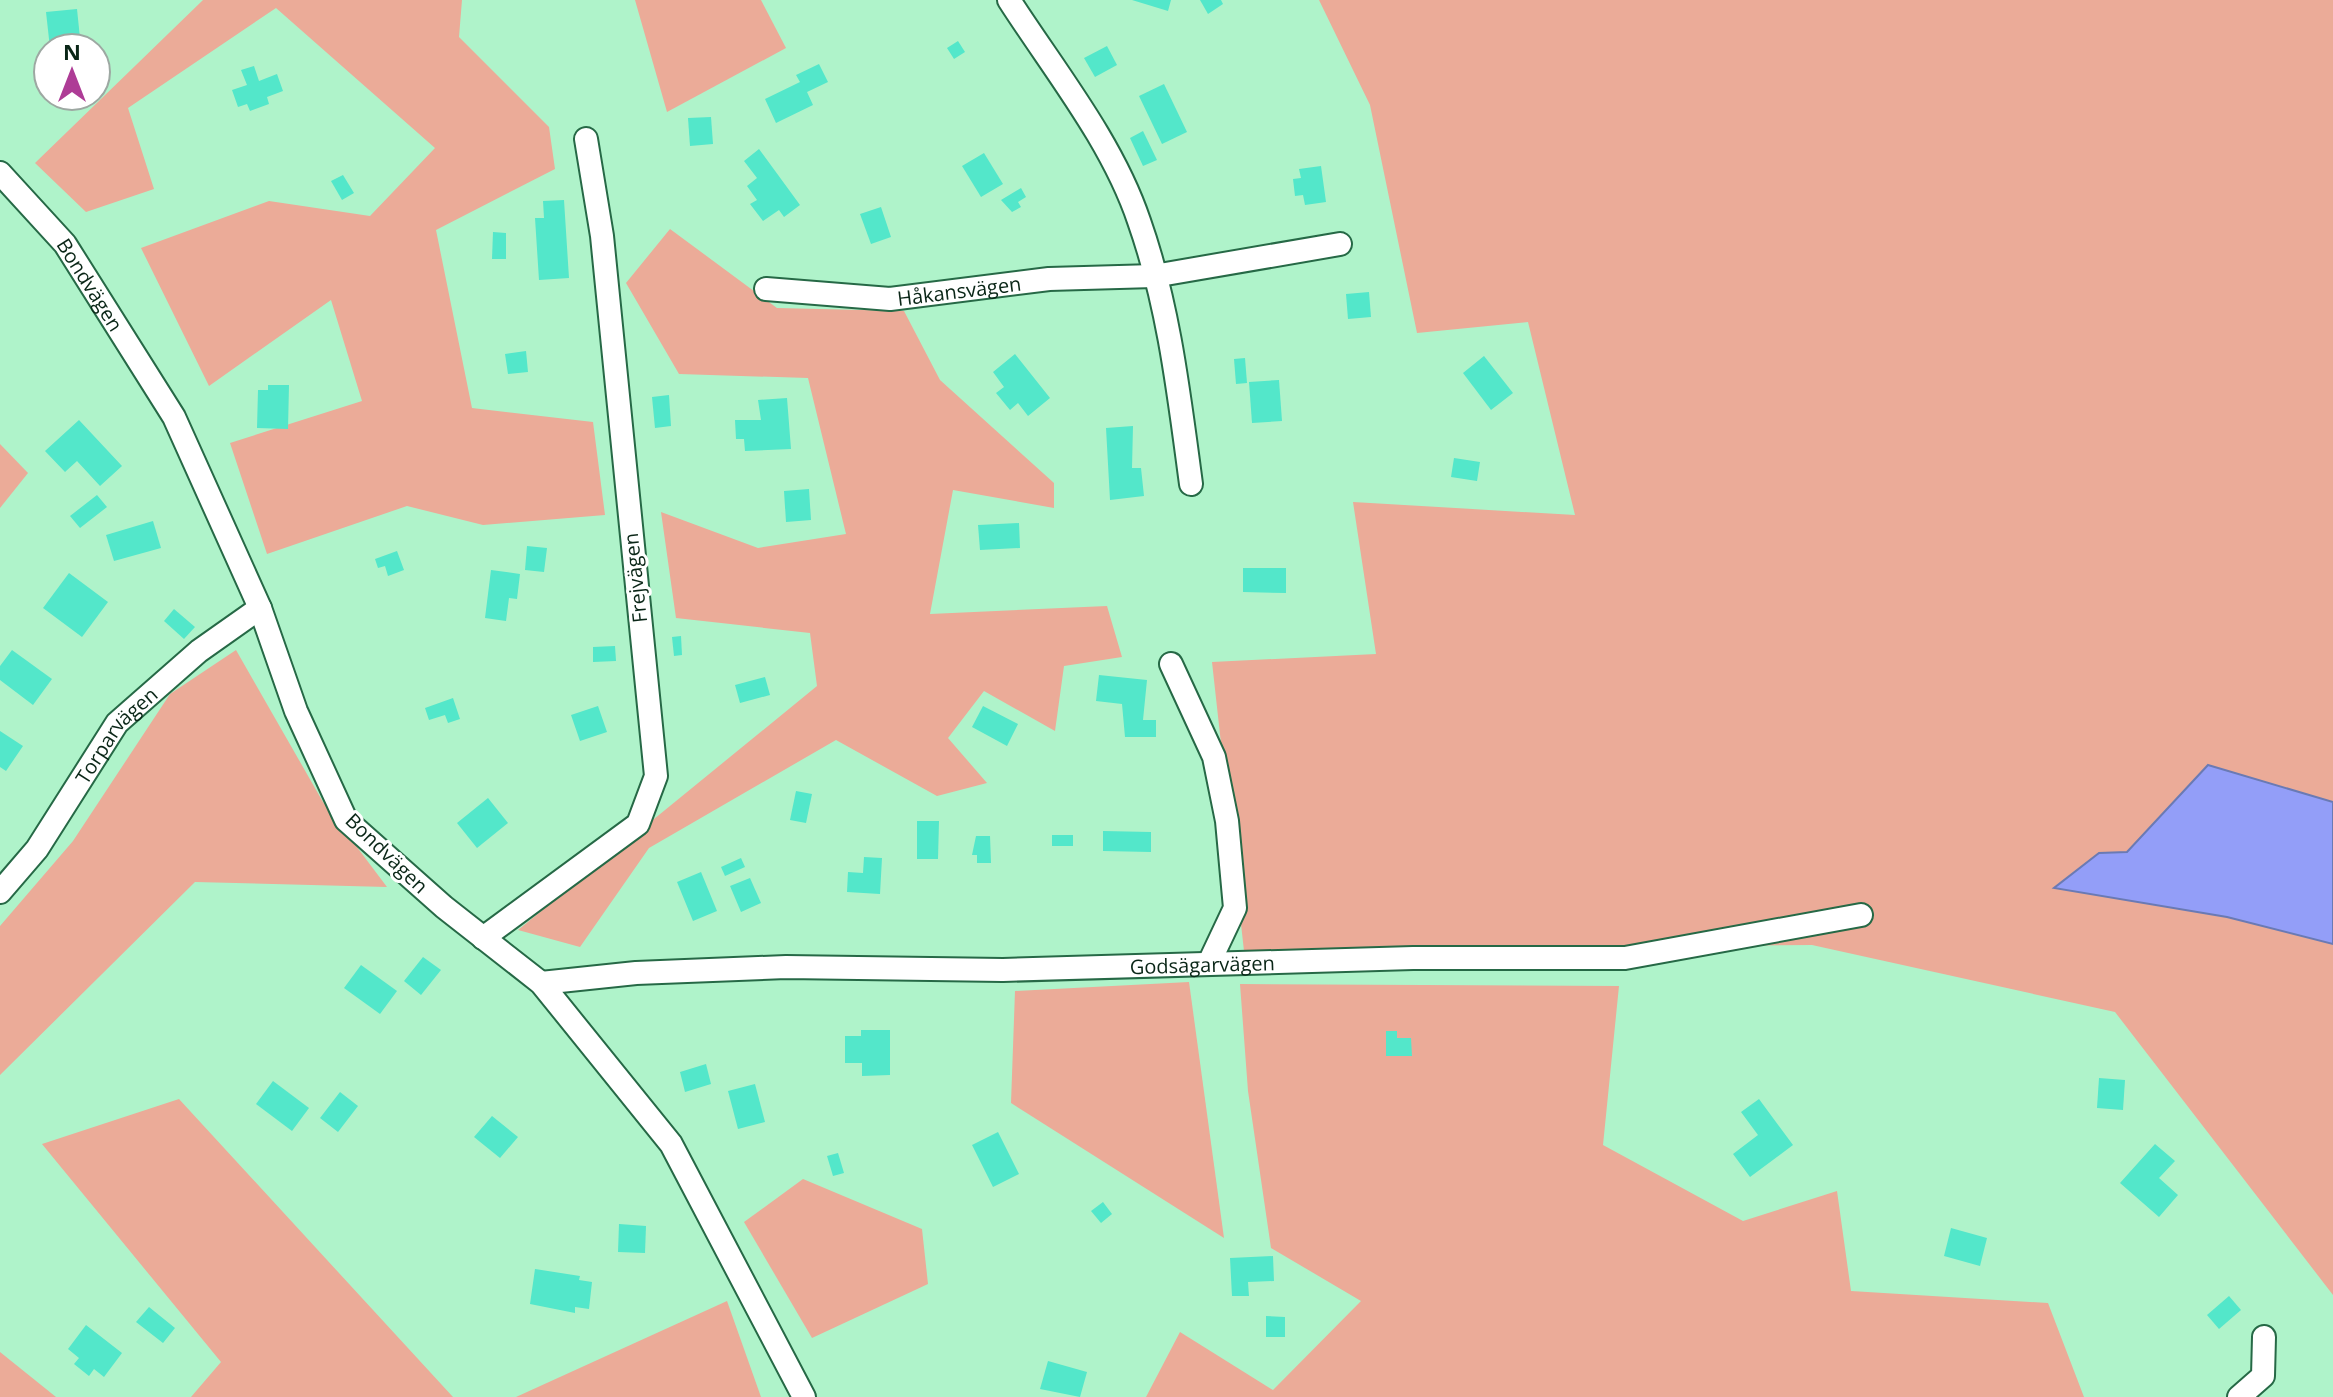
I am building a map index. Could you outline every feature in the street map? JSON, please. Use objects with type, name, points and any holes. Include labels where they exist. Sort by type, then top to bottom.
[{"type":"street","points":[[1009,0],[1102,144],[1139,219],[1169,329],[1191,484]]},
{"type":"street","name":"Frejvägen","points":[[483,938],[638,824],[656,776],[602,236],[586,139]]},
{"type":"street","name":"Bondvägen","points":[[0,173],[65,244],[174,417],[260,608],[296,711],[346,820],[483,938],[541,983],[671,1144],[804,1397]]},
{"type":"street","name":"Håkansvägen","points":[[766,289],[890,299],[1049,279],[1154,276],[1340,244]]},
{"type":"street","name":"Torparvägen","points":[[0,892],[37,849],[117,723],[199,651],[260,608]]},
{"type":"street","points":[[1171,664],[1214,757],[1227,821],[1235,908],[1209,963]]},
{"type":"street","name":"Godsägarvägen","points":[[541,983],[636,973],[786,967],[1003,970],[1209,963],[1625,958],[1861,915]]},
{"type":"street","points":[[2239,1397],[2263,1376],[2264,1337]]},
{"type":"shaded area","points":[[203,0],[462,0],[459,37],[549,127],[555,169],[436,230],[472,408],[593,422],[605,515],[483,525],[407,506],[267,554],[230,443],[362,401],[331,300],[209,386],[141,248],[269,201],[370,216],[435,148],[276,8],[128,108],[154,189],[86,212],[35,163],[88,112],[112,112],[112,88]]},
{"type":"shaded area","points":[[635,0],[761,0],[786,48],[667,112]]},
{"type":"shaded area","points":[[1319,0],[2333,0],[2333,802],[2208,765],[2127,852],[2099,853],[2055,887],[2227,917],[2333,944],[2333,1295],[2115,1012],[1812,945],[1244,951],[1212,662],[1376,654],[1353,502],[1575,515],[1528,322],[1417,333],[1370,105]]},
{"type":"shaded area","points":[[670,229],[777,308],[904,311],[940,380],[1054,483],[1054,508],[953,490],[930,614],[1107,606],[1122,657],[1064,666],[1055,731],[984,691],[948,738],[987,783],[937,796],[836,740],[649,848],[580,947],[518,930],[817,686],[810,633],[676,618],[661,512],[758,548],[846,534],[808,378],[679,374],[626,283]]},
{"type":"shaded area","points":[[0,444],[28,473],[0,508]]},
{"type":"shaded area","points":[[236,650],[323,802],[387,887],[195,882],[0,1075],[0,926],[73,841],[170,694]]},
{"type":"shaded area","points":[[1189,982],[1224,1238],[1011,1103],[1015,991]]},
{"type":"shaded area","points":[[1240,984],[1619,986],[1603,1145],[1743,1221],[1837,1191],[1851,1291],[2048,1303],[2084,1397],[1146,1397],[1180,1332],[1273,1390],[1361,1301],[1271,1248],[1248,1091]]},
{"type":"shaded area","points":[[179,1099],[453,1397],[191,1397],[221,1362],[42,1144]]},
{"type":"shaded area","points":[[803,1179],[922,1229],[928,1284],[812,1338],[744,1222]]},
{"type":"shaded area","points":[[727,1301],[761,1397],[516,1397]]},
{"type":"shaded area","points":[[0,1352],[56,1397],[0,1397]]},
{"type":"water","points":[[2208,765],[2333,802],[2333,944],[2227,917],[2054,888],[2099,853],[2127,852]]},
{"type":"building","points":[[1132,0],[1171,0],[1168,11]]},
{"type":"building","points":[[1200,0],[1221,0],[1223,4],[1208,14]]},
{"type":"building","points":[[77,9],[79,32],[48,32],[46,12]]},
{"type":"building","points":[[958,41],[965,52],[954,59],[947,48]]},
{"type":"building","points":[[1107,46],[1117,65],[1095,77],[1084,58]]},
{"type":"building","points":[[819,64],[828,82],[807,92],[813,105],[776,123],[765,99],[800,82],[796,75]]},
{"type":"building","points":[[254,66],[259,81],[277,74],[283,91],[267,97],[269,104],[250,111],[247,104],[238,107],[232,90],[247,85],[241,70]]},
{"type":"building","points":[[1164,84],[1187,132],[1162,144],[1139,96]]},
{"type":"building","points":[[711,117],[713,144],[690,146],[688,118]]},
{"type":"building","points":[[1143,131],[1157,160],[1143,166],[1130,138]]},
{"type":"building","points":[[759,149],[800,205],[784,217],[779,210],[763,221],[750,204],[757,200],[747,186],[757,178],[744,161]]},
{"type":"building","points":[[984,153],[1003,184],[981,197],[962,166]]},
{"type":"building","points":[[1321,166],[1326,202],[1305,205],[1303,195],[1295,196],[1293,179],[1301,178],[1299,169]]},
{"type":"building","points":[[343,175],[354,193],[342,200],[331,181]]},
{"type":"building","points":[[1021,188],[1026,197],[1018,202],[1021,207],[1012,212],[1001,200]]},
{"type":"building","points":[[564,200],[569,278],[539,280],[535,218],[544,218],[543,201]]},
{"type":"building","points":[[881,207],[891,237],[871,244],[860,214]]},
{"type":"building","points":[[493,232],[506,233],[506,259],[492,259]]},
{"type":"building","points":[[1369,292],[1371,317],[1348,319],[1346,294]]},
{"type":"building","points":[[526,351],[528,372],[508,374],[505,354]]},
{"type":"building","points":[[1015,354],[1050,398],[1028,416],[1018,403],[1010,410],[996,393],[1004,387],[993,372]]},
{"type":"building","points":[[1484,356],[1513,393],[1491,410],[1463,373]]},
{"type":"building","points":[[1245,358],[1247,383],[1236,384],[1234,359]]},
{"type":"building","points":[[1279,380],[1282,421],[1252,423],[1249,382]]},
{"type":"building","points":[[268,385],[289,385],[288,429],[257,428],[258,390],[268,390]]},
{"type":"building","points":[[669,395],[671,426],[655,428],[652,397]]},
{"type":"building","points":[[787,398],[791,449],[745,451],[744,439],[736,439],[735,420],[761,420],[758,400]]},
{"type":"building","points":[[79,420],[122,466],[100,486],[77,461],[65,472],[45,451]]},
{"type":"building","points":[[1133,426],[1132,468],[1141,468],[1144,496],[1110,500],[1106,428]]},
{"type":"building","points":[[1454,458],[1480,462],[1477,481],[1451,477]]},
{"type":"building","points":[[809,489],[811,520],[786,522],[784,491]]},
{"type":"building","points":[[97,495],[107,507],[80,528],[70,516]]},
{"type":"building","points":[[153,521],[161,548],[114,561],[106,535]]},
{"type":"building","points":[[1019,523],[1020,548],[980,550],[978,525]]},
{"type":"building","points":[[527,546],[547,548],[544,572],[525,570]]},
{"type":"building","points":[[397,551],[404,570],[388,576],[385,566],[378,568],[375,559]]},
{"type":"building","points":[[1243,568],[1286,568],[1286,593],[1243,592]]},
{"type":"building","points":[[491,570],[520,574],[517,599],[509,598],[506,621],[485,618]]},
{"type":"building","points":[[69,573],[108,602],[82,637],[43,608]]},
{"type":"building","points":[[174,609],[195,627],[184,639],[164,621]]},
{"type":"building","points":[[681,636],[682,655],[674,656],[672,637]]},
{"type":"building","points":[[615,646],[616,661],[593,662],[593,647]]},
{"type":"building","points":[[12,650],[52,679],[33,705],[0,680],[0,666]]},
{"type":"building","points":[[1099,675],[1147,680],[1143,720],[1156,720],[1156,737],[1125,737],[1122,704],[1096,701]]},
{"type":"building","points":[[765,677],[770,695],[740,703],[735,685]]},
{"type":"building","points":[[453,698],[460,719],[448,723],[445,715],[429,720],[425,708]]},
{"type":"building","points":[[598,706],[607,732],[580,741],[571,715]]},
{"type":"building","points":[[983,706],[1018,724],[1007,746],[972,727]]},
{"type":"building","points":[[0,731],[23,746],[6,771],[0,767]]},
{"type":"building","points":[[796,791],[812,794],[806,823],[790,820]]},
{"type":"building","points":[[488,798],[508,823],[477,848],[457,823]]},
{"type":"building","points":[[917,821],[939,821],[938,859],[917,859]]},
{"type":"building","points":[[1103,831],[1151,832],[1151,852],[1103,851]]},
{"type":"building","points":[[1052,835],[1073,835],[1073,846],[1052,846]]},
{"type":"building","points":[[976,836],[990,836],[991,863],[977,863],[977,855],[972,855]]},
{"type":"building","points":[[864,857],[882,858],[880,894],[847,892],[848,872],[863,873]]},
{"type":"building","points":[[741,858],[745,867],[725,876],[721,867]]},
{"type":"building","points":[[701,872],[717,911],[693,921],[677,882]]},
{"type":"building","points":[[750,878],[761,903],[741,912],[730,886]]},
{"type":"building","points":[[423,957],[441,970],[421,995],[404,981]]},
{"type":"building","points":[[361,965],[397,991],[380,1014],[344,988]]},
{"type":"building","points":[[861,1030],[890,1030],[890,1075],[862,1076],[862,1063],[845,1063],[845,1036],[861,1036]]},
{"type":"building","points":[[1386,1031],[1397,1031],[1397,1038],[1411,1038],[1412,1056],[1386,1056]]},
{"type":"building","points":[[706,1064],[711,1084],[685,1092],[680,1072]]},
{"type":"building","points":[[2099,1078],[2125,1080],[2123,1110],[2097,1108]]},
{"type":"building","points":[[273,1081],[309,1108],[292,1131],[256,1104]]},
{"type":"building","points":[[755,1084],[765,1122],[738,1129],[728,1091]]},
{"type":"building","points":[[340,1092],[358,1106],[338,1132],[320,1118]]},
{"type":"building","points":[[1759,1099],[1793,1145],[1750,1177],[1733,1154],[1758,1135],[1741,1112]]},
{"type":"building","points":[[492,1116],[518,1137],[500,1158],[474,1137]]},
{"type":"building","points":[[998,1132],[1019,1174],[993,1187],[972,1145]]},
{"type":"building","points":[[2155,1144],[2175,1161],[2159,1178],[2178,1195],[2159,1217],[2120,1183]]},
{"type":"building","points":[[838,1153],[844,1173],[833,1176],[827,1156]]},
{"type":"building","points":[[1103,1202],[1112,1214],[1101,1223],[1091,1211]]},
{"type":"building","points":[[619,1224],[646,1226],[645,1253],[618,1252]]},
{"type":"building","points":[[1951,1228],[1987,1238],[1980,1266],[1944,1256]]},
{"type":"building","points":[[1273,1256],[1274,1281],[1248,1282],[1249,1296],[1232,1296],[1230,1258]]},
{"type":"building","points":[[535,1269],[580,1276],[579,1280],[592,1282],[589,1309],[575,1307],[575,1313],[530,1304]]},
{"type":"building","points":[[2229,1296],[2241,1310],[2219,1329],[2207,1315]]},
{"type":"building","points":[[149,1307],[175,1328],[163,1343],[136,1322]]},
{"type":"building","points":[[1266,1316],[1285,1317],[1285,1337],[1266,1337]]},
{"type":"building","points":[[86,1325],[122,1353],[104,1377],[94,1369],[89,1376],[74,1364],[79,1358],[68,1349]]},
{"type":"building","points":[[1048,1361],[1087,1372],[1080,1397],[1040,1389]]}]
